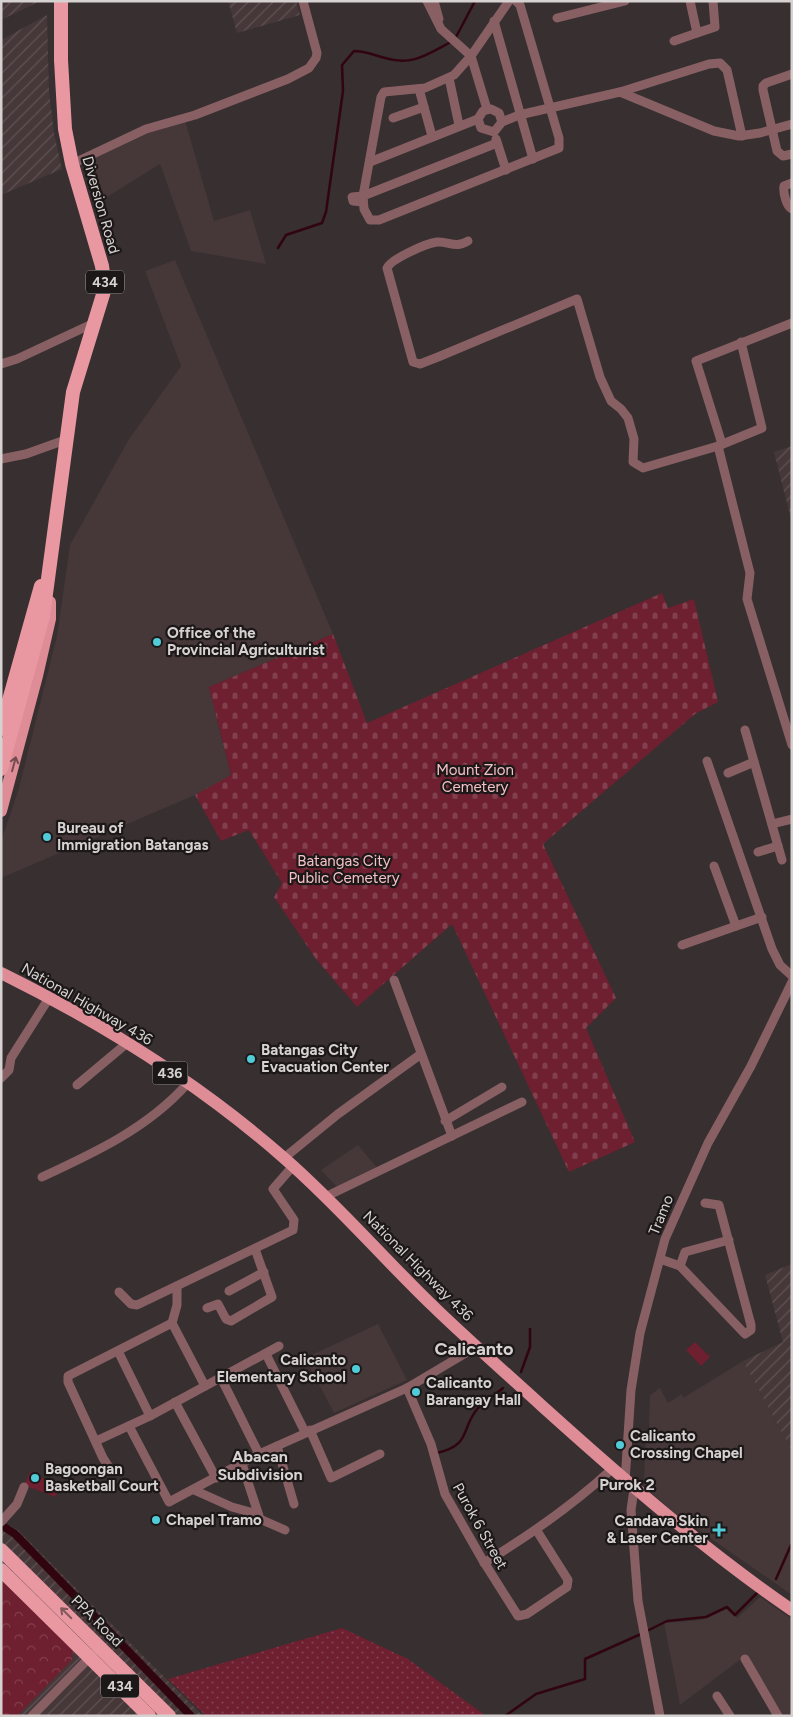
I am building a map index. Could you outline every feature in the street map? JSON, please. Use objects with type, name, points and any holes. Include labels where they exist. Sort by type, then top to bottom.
[{"type":"highway","name":"Diversion Road","points":[[50,562],[58,517],[65,440],[73,392],[104,294],[104,277],[72,164],[65,128],[62,100],[61,1]]},
{"type":"highway","name":"434","points":[[1,769],[25,665],[32,612],[50,562]]},
{"type":"highway","name":"434","points":[[1,730],[25,665]]},
{"type":"highway","name":"PPA Road","points":[[1,1550],[95,1652],[149,1716]]},
{"type":"highway","points":[[1,1570],[95,1652]]},
{"type":"highway","name":"PPA Road","points":[[95,1652],[169,1716]]},
{"type":"main road","name":"Diversion Road","points":[[1,702],[27,613],[50,562]]},
{"type":"main road","name":"Diversion Road","points":[[1,812],[50,619],[50,562]]},
{"type":"main road","name":"National Highway 436","points":[[1,973],[50,998],[126,1044],[237,1120],[289,1162],[400,1274],[629,1485],[757,1586],[792,1610]]},
{"type":"street","points":[[72,164],[146,129],[195,115],[309,68],[317,53],[303,1]]},
{"type":"street","points":[[427,1],[433,18],[441,29],[471,56],[487,109]]},
{"type":"street","points":[[434,1],[441,29]]},
{"type":"street","points":[[509,1],[460,70],[449,78],[419,89],[384,92],[381,97],[363,199],[366,216],[370,220],[375,221],[506,170],[556,150],[560,145],[520,5],[516,1]]},
{"type":"street","points":[[557,18],[596,5],[625,1]]},
{"type":"street","points":[[690,1],[697,33]]},
{"type":"street","points":[[674,41],[715,27],[714,1]]},
{"type":"street","points":[[494,21],[519,115],[533,159]]},
{"type":"street","points":[[494,132],[502,122],[519,115],[620,92],[710,64],[720,63],[727,70],[742,136]]},
{"type":"street","points":[[791,76],[763,86],[779,155],[792,154]]},
{"type":"street","points":[[449,78],[459,125]]},
{"type":"street","points":[[419,89],[432,136]]},
{"type":"street","points":[[620,92],[714,131],[742,136],[792,124]]},
{"type":"street","points":[[393,118],[424,107]]},
{"type":"street","points":[[370,162],[459,125],[478,120],[487,109],[496,110],[502,122]]},
{"type":"street","points":[[478,120],[481,128],[494,132]]},
{"type":"street","points":[[494,132],[506,170]]},
{"type":"street","points":[[363,199],[497,143]]},
{"type":"street","points":[[792,183],[784,186],[783,189],[789,208],[792,209]]},
{"type":"street","points":[[468,241],[456,246],[441,243],[432,244],[392,261],[387,268],[413,362],[420,364],[438,358],[578,299],[600,377],[611,401],[628,418],[634,439],[633,462],[643,468],[720,445],[762,428],[740,342]]},
{"type":"street","points":[[792,322],[696,361],[720,445],[750,573],[747,599],[792,745]]},
{"type":"street","points":[[1,364],[17,359],[94,323]]},
{"type":"street","points":[[1,459],[26,454],[65,440]]},
{"type":"street","points":[[745,730],[782,860]]},
{"type":"street","points":[[707,761],[777,961],[792,976]]},
{"type":"street","points":[[728,773],[754,762]]},
{"type":"street","points":[[772,824],[792,818]]},
{"type":"street","points":[[758,852],[778,846]]},
{"type":"street","points":[[714,866],[736,926]]},
{"type":"street","points":[[682,945],[762,917]]},
{"type":"street","points":[[394,980],[445,1122],[452,1136]]},
{"type":"street","name":"Tramo","points":[[660,1716],[638,1601],[629,1485],[631,1390],[644,1316],[671,1222],[708,1144],[751,1066],[792,982]]},
{"type":"street","points":[[1,1078],[9,1070],[11,1058],[50,998]]},
{"type":"street","points":[[77,1085],[126,1044]]},
{"type":"street","points":[[119,1292],[131,1304],[137,1304],[255,1249],[294,1228],[293,1218],[273,1189],[289,1162],[338,1114],[421,1054]]},
{"type":"street","points":[[42,1177],[130,1132],[170,1103],[187,1084]]},
{"type":"street","points":[[445,1122],[502,1087]]},
{"type":"street","points":[[325,1197],[522,1102]]},
{"type":"street","points":[[660,1259],[680,1266],[742,1332],[747,1333],[752,1330],[719,1205],[705,1203]]},
{"type":"street","points":[[680,1266],[685,1252],[729,1240]]},
{"type":"street","points":[[207,1308],[218,1304],[226,1319],[231,1321],[269,1300],[272,1295],[255,1249]]},
{"type":"street","points":[[229,1291],[264,1272]]},
{"type":"street","points":[[177,1286],[177,1305],[172,1323],[205,1386]]},
{"type":"street","points":[[110,1469],[103,1458],[67,1380],[68,1376],[172,1323]]},
{"type":"street","points":[[96,1441],[150,1416],[279,1346]]},
{"type":"street","points":[[129,1426],[169,1502],[259,1454],[407,1388],[476,1346]]},
{"type":"street","points":[[118,1351],[150,1416]]},
{"type":"street","points":[[266,1354],[331,1478],[380,1454]]},
{"type":"street","points":[[221,1378],[259,1454]]},
{"type":"street","name":"Purok 6 Street","points":[[407,1388],[431,1444],[442,1486],[484,1562],[518,1616],[526,1614],[567,1587],[568,1580],[537,1530]]},
{"type":"street","points":[[175,1402],[216,1478]]},
{"type":"street","points":[[277,1446],[294,1504]]},
{"type":"street","points":[[242,1464],[260,1519],[285,1530]]},
{"type":"street","points":[[484,1562],[537,1530],[585,1494],[612,1469]]},
{"type":"street","points":[[2,1522],[17,1504],[24,1487]]},
{"type":"street","points":[[194,1490],[232,1507],[257,1514]]},
{"type":"street","points":[[32,1716],[95,1652]]},
{"type":"street","points":[[746,1659],[778,1716]]},
{"type":"street","points":[[718,1696],[730,1716]]},
{"type":"shaded area","points":[[1,1],[40,1],[1,20]]},
{"type":"shaded area","points":[[228,1],[296,1],[300,15],[237,33]]},
{"type":"shaded area","points":[[47,15],[49,91],[54,133],[62,169],[1,195],[1,40]]},
{"type":"shaded area","points":[[185,120],[214,221],[250,210],[266,264],[191,251],[160,164],[99,202],[89,160],[147,132]]},
{"type":"shaded area","points":[[175,260],[333,634],[209,687],[231,776],[195,795],[1,878],[1,841],[19,788],[57,636],[70,545],[129,439],[181,366],[145,271]]},
{"type":"shaded area","points":[[792,446],[792,523],[774,452]]},
{"type":"shaded area","points":[[358,1145],[378,1169],[338,1188],[321,1170]]},
{"type":"shaded area","points":[[792,1264],[792,1451],[743,1361],[783,1342],[765,1275]]},
{"type":"shaded area","name":"Calicanto Elementary School","points":[[378,1324],[407,1380],[334,1413],[305,1358]]},
{"type":"shaded area","points":[[743,1361],[792,1451],[792,1595],[673,1512],[644,1486],[645,1448],[649,1427],[650,1395],[660,1388],[668,1403],[682,1394],[683,1398]]},
{"type":"shaded area","points":[[1,1521],[18,1530],[203,1716],[1,1716]]},
{"type":"shaded area","points":[[760,1597],[792,1619],[792,1716],[780,1716],[745,1656],[680,1705],[664,1623],[701,1620],[726,1609],[737,1618]]},
{"type":"green space","points":[[662,593],[668,608],[694,599],[718,702],[695,714],[543,844],[616,998],[586,1028],[635,1142],[569,1172],[452,924],[357,1007],[316,959],[274,897],[282,883],[249,830],[221,841],[195,795],[231,775],[209,687],[333,634],[367,723]]},
{"type":"green space","points":[[695,1342],[710,1357],[701,1366],[686,1350]]},
{"type":"green space","name":"Bagoongan Basketball Court","points":[[30,1472],[61,1486],[55,1497],[24,1485]]},
{"type":"green space","points":[[1,1580],[73,1649],[72,1660],[17,1716],[1,1716]]},
{"type":"green space","points":[[342,1628],[408,1659],[486,1716],[206,1716],[168,1679]]},
{"type":"waterway","points":[[456,37],[475,1]]},
{"type":"waterway","points":[[278,248],[286,235],[322,223],[326,212],[343,91],[342,65],[354,51],[403,61],[418,58],[449,43]]},
{"type":"waterway","points":[[521,1372],[530,1347],[530,1329]]},
{"type":"waterway","points":[[437,1453],[456,1446],[461,1441],[478,1408],[503,1388]]},
{"type":"waterway","points":[[1,1525],[15,1534],[191,1716]]},
{"type":"waterway","points":[[776,1579],[791,1545]]},
{"type":"waterway","points":[[647,1631],[667,1621],[706,1617],[727,1607],[735,1615],[758,1592]]},
{"type":"waterway","points":[[505,1716],[536,1694],[585,1679],[585,1659],[641,1634]]},
{"type":"place","name":"Office of the Provincial Agriculturist","points":[[157,642]]},
{"type":"place","name":"Bureau of Immigration Batangas","points":[[47,837]]},
{"type":"place","name":"Batangas City Evacuation Center","points":[[251,1059]]},
{"type":"place","name":"Calicanto Elementary School","points":[[356,1369]]},
{"type":"place","name":"Calicanto Barangay Hall","points":[[416,1392]]},
{"type":"place","name":"Calicanto Crossing Chapel","points":[[620,1445]]},
{"type":"place","name":"Bagoongan Basketball Court","points":[[35,1478]]},
{"type":"place","name":"Chapel Tramo","points":[[156,1520]]},
{"type":"place","name":"Candava Skin & Laser Center","points":[[719,1530]]},
{"type":"district","name":"Calicanto","points":[[474,1349]]},
{"type":"district","name":"Abacan Subdivision","points":[[260,1465]]},
{"type":"district","name":"Purok 2","points":[[627,1484]]},
{"type":"park label","name":"Mount Zion Cemetery","points":[[475,778]]},
{"type":"park label","name":"Batangas City Public Cemetery","points":[[344,870]]}]
